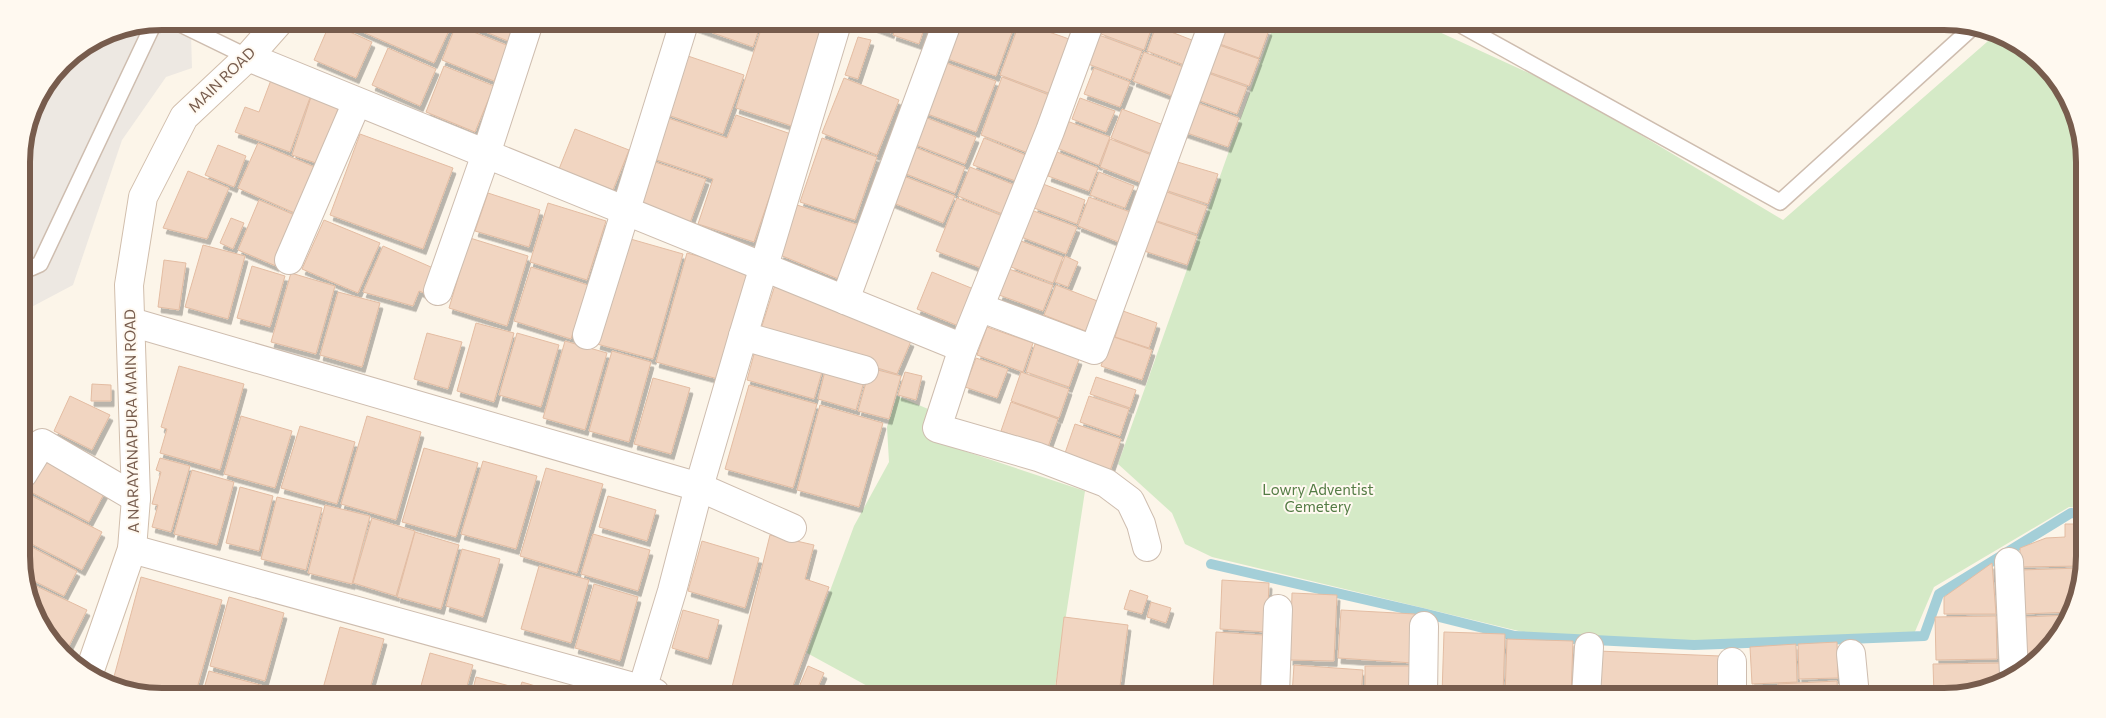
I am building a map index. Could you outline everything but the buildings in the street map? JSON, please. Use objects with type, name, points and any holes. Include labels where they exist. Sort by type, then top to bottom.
[{"type":"street","name":"MAIN ROAD","points":[[130,285],[143,197],[184,117],[248,57],[272,30]]},
{"type":"street","points":[[438,291],[486,154],[526,30]]},
{"type":"street","points":[[587,335],[682,30]]},
{"type":"street","points":[[647,688],[699,487],[835,30]]},
{"type":"street","points":[[845,300],[944,30]]},
{"type":"street","points":[[1086,30],[1050,131],[981,308],[963,348],[937,428],[1038,457],[1106,483],[1130,501],[1141,524],[1147,547]]},
{"type":"street","points":[[981,308],[1094,350],[1211,30]]},
{"type":"street","points":[[248,57],[963,348]]},
{"type":"street","points":[[289,260],[357,102]]},
{"type":"street","name":"A NARAYANAPURA MAIN ROAD","points":[[91,667],[132,549],[136,498],[130,285]]},
{"type":"street","points":[[131,322],[699,487],[792,528]]},
{"type":"street","points":[[743,336],[864,370]]},
{"type":"street","points":[[30,463],[42,443],[136,498]]},
{"type":"street","points":[[132,549],[632,688]]},
{"type":"street","points":[[2009,562],[2014,668]]},
{"type":"street","points":[[1275,688],[1278,609]]},
{"type":"street","points":[[1423,688],[1424,626]]},
{"type":"street","points":[[1586,688],[1589,647]]},
{"type":"street","points":[[1851,654],[1854,688]]},
{"type":"street","points":[[1732,662],[1732,688]]},
{"type":"lane","points":[[192,30],[248,57]]},
{"type":"lane","points":[[1470,30],[1780,202],[1967,32]]},
{"type":"lane","points":[[30,268],[40,264],[150,31]]},
{"type":"shaded area","points":[[194,30],[191,34],[192,68],[166,77],[122,140],[73,285],[30,308],[30,153],[34,128],[40,111],[57,81],[81,57],[103,44],[128,34],[144,31]]},
{"type":"green space","name":"Lowry Adventist Cemetery","points":[[1272,30],[1435,30],[1564,89],[1783,220],[1991,39],[2018,52],[2043,75],[2054,88],[2069,119],[2076,153],[2076,508],[2069,507],[1934,587],[1914,634],[1692,641],[1527,633],[1212,557],[1185,544],[1172,513],[1118,464]]},
{"type":"green space","points":[[897,396],[933,411],[931,440],[1085,491],[1055,688],[871,688],[807,653],[854,526],[889,462],[887,427]]},
{"type":"waterway","points":[[1211,564],[1515,636],[1694,645],[1924,636],[1939,594],[2071,513],[2076,514]]}]
